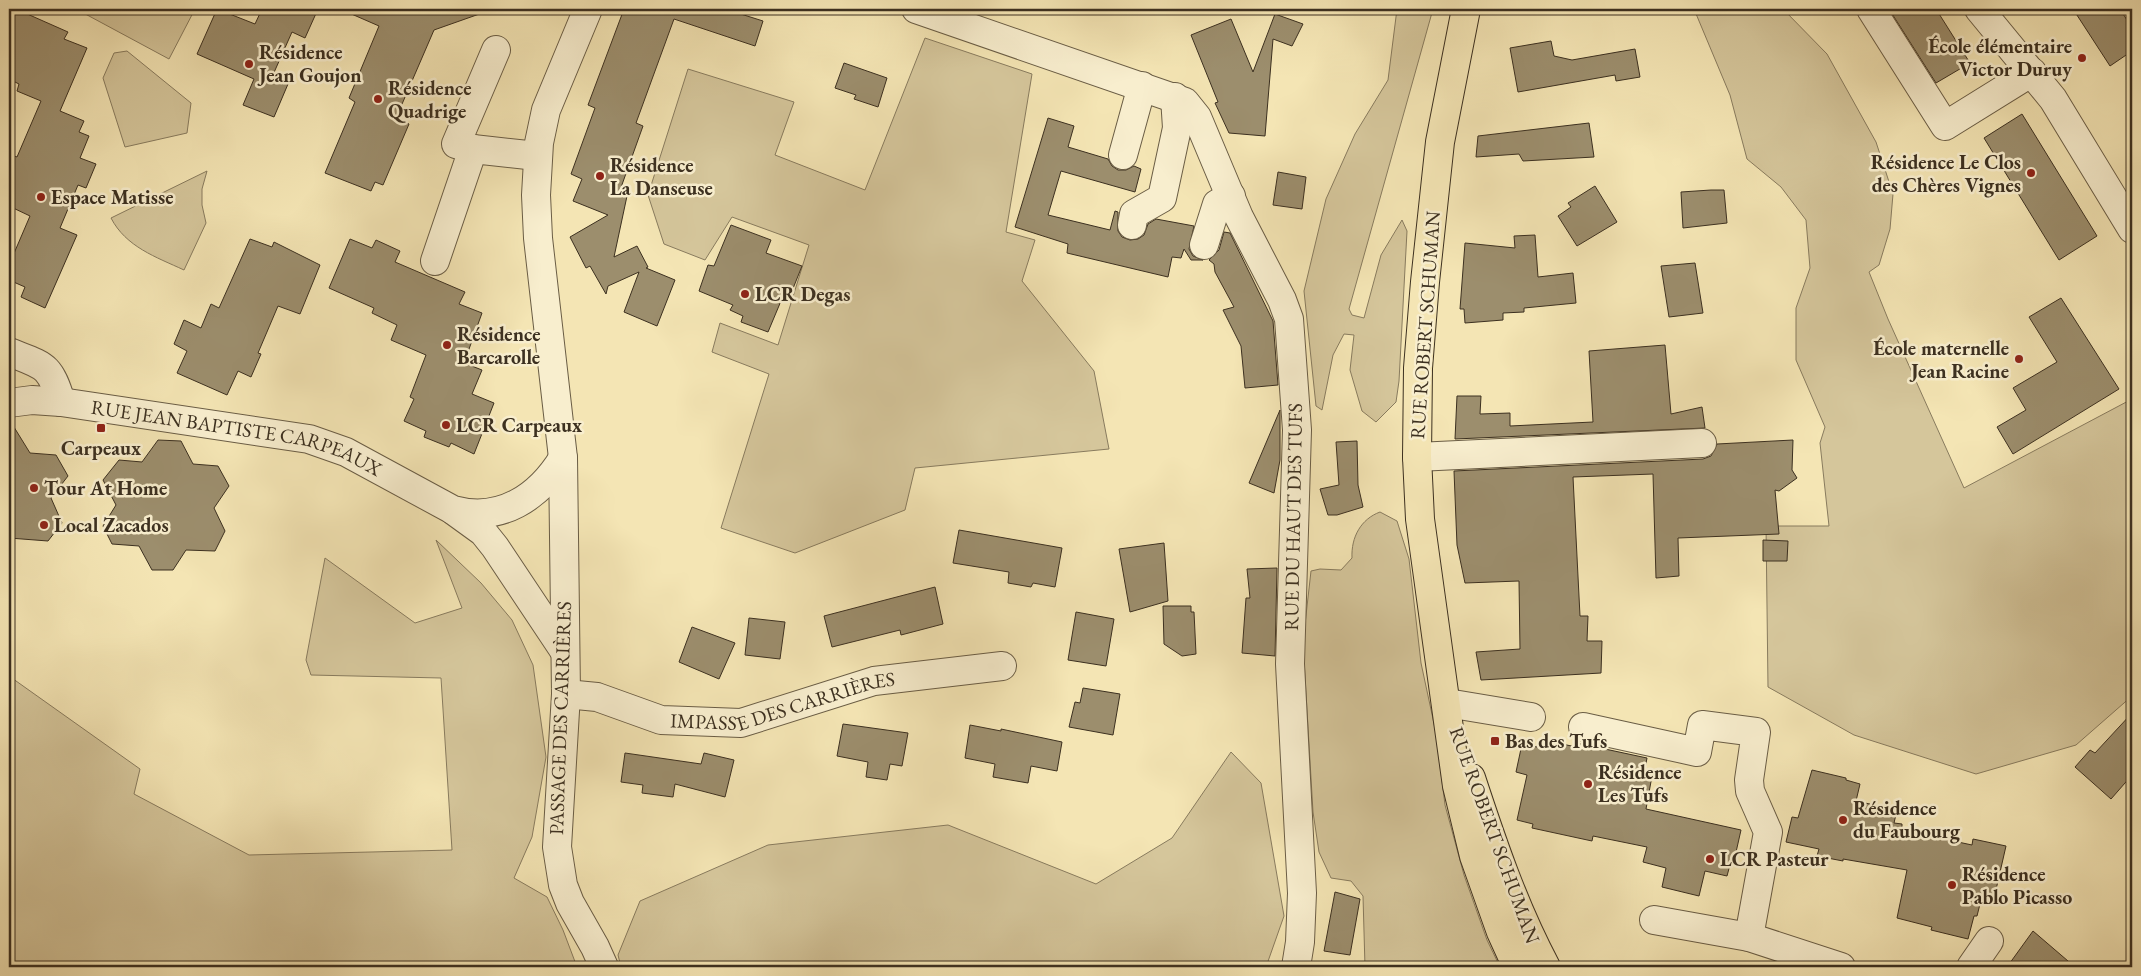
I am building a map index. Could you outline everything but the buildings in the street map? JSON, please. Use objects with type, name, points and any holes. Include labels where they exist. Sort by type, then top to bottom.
[{"type":"main road","name":"RUE ROBERT SCHUMAN","points":[[1466,9],[1440,142],[1433,196],[1419,349],[1417,457],[1423,548],[1447,703],[1452,763],[1468,835],[1491,907],[1517,967]]},
{"type":"main road","name":"RUE ROBERT SCHUMAN","points":[[1447,703],[1482,813],[1530,938],[1546,967]]},
{"type":"street","name":"PASSAGE DES CARRIÈRES","points":[[588,9],[549,102],[537,156],[536,195],[538,238],[563,458],[566,694],[557,830],[559,866],[570,902],[604,967]]},
{"type":"street","points":[[916,9],[1175,97],[1178,128],[1162,198],[1134,214],[1132,224]]},
{"type":"street","points":[[1871,9],[1945,126],[2032,72]]},
{"type":"street","points":[[1979,9],[2032,72],[2060,110],[2132,229]]},
{"type":"street","points":[[496,50],[456,144],[473,150],[537,156]]},
{"type":"street","points":[[1123,156],[1142,86]]},
{"type":"street","name":"RUE DU HAUT DES TUFS","points":[[1175,97],[1185,102],[1197,117],[1231,196],[1289,319],[1296,399],[1296,472],[1290,664],[1302,893],[1300,942],[1296,967]]},
{"type":"street","points":[[435,261],[473,150]]},
{"type":"street","points":[[1204,245],[1217,204],[1231,196]]},
{"type":"street","points":[[9,352],[42,365],[49,371],[55,379],[61,402]]},
{"type":"street","name":"RUE JEAN BAPTISTE CARPEAUX","points":[[9,404],[32,400],[61,402],[309,439],[346,452],[453,510],[483,532],[565,652]]},
{"type":"street","points":[[1417,457],[1702,444]]},
{"type":"street","name":"RUE JEAN BAPTISTE CARPEAUX","points":[[453,510],[475,515],[497,512],[519,504],[543,485],[563,458]]},
{"type":"street","name":"IMPASSE DES CARRIÈRES","points":[[566,694],[597,697],[662,720],[741,723],[874,681],[1002,666]]},
{"type":"street","points":[[1447,703],[1531,718]]},
{"type":"street","points":[[1583,727],[1697,752],[1702,725],[1756,732],[1749,780],[1750,791],[1768,832],[1749,937]]},
{"type":"street","points":[[1654,920],[1749,937],[1841,967]]},
{"type":"street","points":[[1971,967],[1989,941]]},
{"type":"shaded area","points":[[76,9],[195,9],[169,59]]},
{"type":"shaded area","points":[[1397,9],[1433,9],[1349,309],[1352,315],[1364,318],[1381,255],[1402,220],[1407,231],[1399,381],[1396,402],[1376,422],[1362,411],[1350,370],[1354,335],[1344,334],[1333,355],[1322,410],[1316,406],[1304,291],[1326,199],[1355,134],[1388,80]]},
{"type":"shaded area","points":[[1694,9],[1783,9],[1827,54],[1876,142],[1893,194],[1890,229],[1879,265],[1869,272],[1888,319],[1964,488],[2132,399],[2132,696],[2076,745],[1976,774],[1854,735],[1768,687],[1766,526],[1829,526],[1820,443],[1825,427],[1796,360],[1796,308],[1810,268],[1806,220],[1781,187],[1747,159],[1730,95]]},
{"type":"shaded area","points":[[925,38],[1032,74],[1006,232],[1035,240],[1022,281],[1094,371],[1109,449],[915,468],[905,510],[795,553],[721,528],[769,374],[712,352],[720,323],[778,345],[809,245],[732,217],[705,260],[664,244],[648,195],[688,69],[794,102],[775,155],[865,190]]},
{"type":"shaded area","points":[[127,51],[191,103],[187,133],[125,147],[103,78],[114,53]]},
{"type":"shaded area","points":[[207,171],[202,189],[202,205],[206,223],[184,270],[133,244],[117,228],[111,218]]},
{"type":"shaded area","points":[[1380,512],[1397,521],[1409,559],[1421,663],[1436,733],[1445,805],[1464,875],[1487,940],[1500,967],[1365,967],[1363,896],[1351,881],[1331,878],[1319,852],[1313,812],[1303,642],[1311,571],[1320,569],[1341,570],[1352,558],[1353,543],[1358,530],[1367,519]]},
{"type":"shaded area","points":[[436,540],[481,583],[512,620],[533,665],[546,757],[532,837],[514,878],[547,897],[563,930],[577,967],[9,967],[9,676],[140,769],[134,794],[249,855],[452,850],[441,678],[311,675],[306,660],[325,558],[415,623],[462,608]]},
{"type":"shaded area","points":[[1231,752],[1261,783],[1284,916],[1266,967],[621,967],[618,955],[640,901],[768,845],[948,825],[1096,884],[1172,838]]},
{"type":"place","name":"École élémentaire Victor Duruy","points":[[2082,58]]},
{"type":"place","name":"Résidence Jean Goujon","points":[[249,64]]},
{"type":"place","name":"Résidence Quadrige","points":[[378,99]]},
{"type":"place","name":"Résidence Le Clos des Chères Vignes","points":[[2031,173]]},
{"type":"place","name":"Résidence La Danseuse","points":[[600,176]]},
{"type":"place","name":"Espace Matisse","points":[[41,197]]},
{"type":"place","name":"LCR Degas","points":[[745,294]]},
{"type":"place","name":"Résidence Barcarolle","points":[[447,345]]},
{"type":"place","name":"École maternelle Jean Racine","points":[[2019,359]]},
{"type":"place","name":"LCR Carpeaux","points":[[446,425]]},
{"type":"place","name":"Carpeaux","points":[[101,428]]},
{"type":"place","name":"Tour At Home","points":[[34,488]]},
{"type":"place","name":"Local Zacados","points":[[44,525]]},
{"type":"place","name":"Bas des Tufs","points":[[1495,741]]},
{"type":"place","name":"Résidence Les Tufs","points":[[1588,784]]},
{"type":"place","name":"Résidence du Faubourg","points":[[1843,820]]},
{"type":"place","name":"LCR Pasteur","points":[[1710,859]]},
{"type":"place","name":"Résidence Pablo Picasso","points":[[1952,885]]}]
